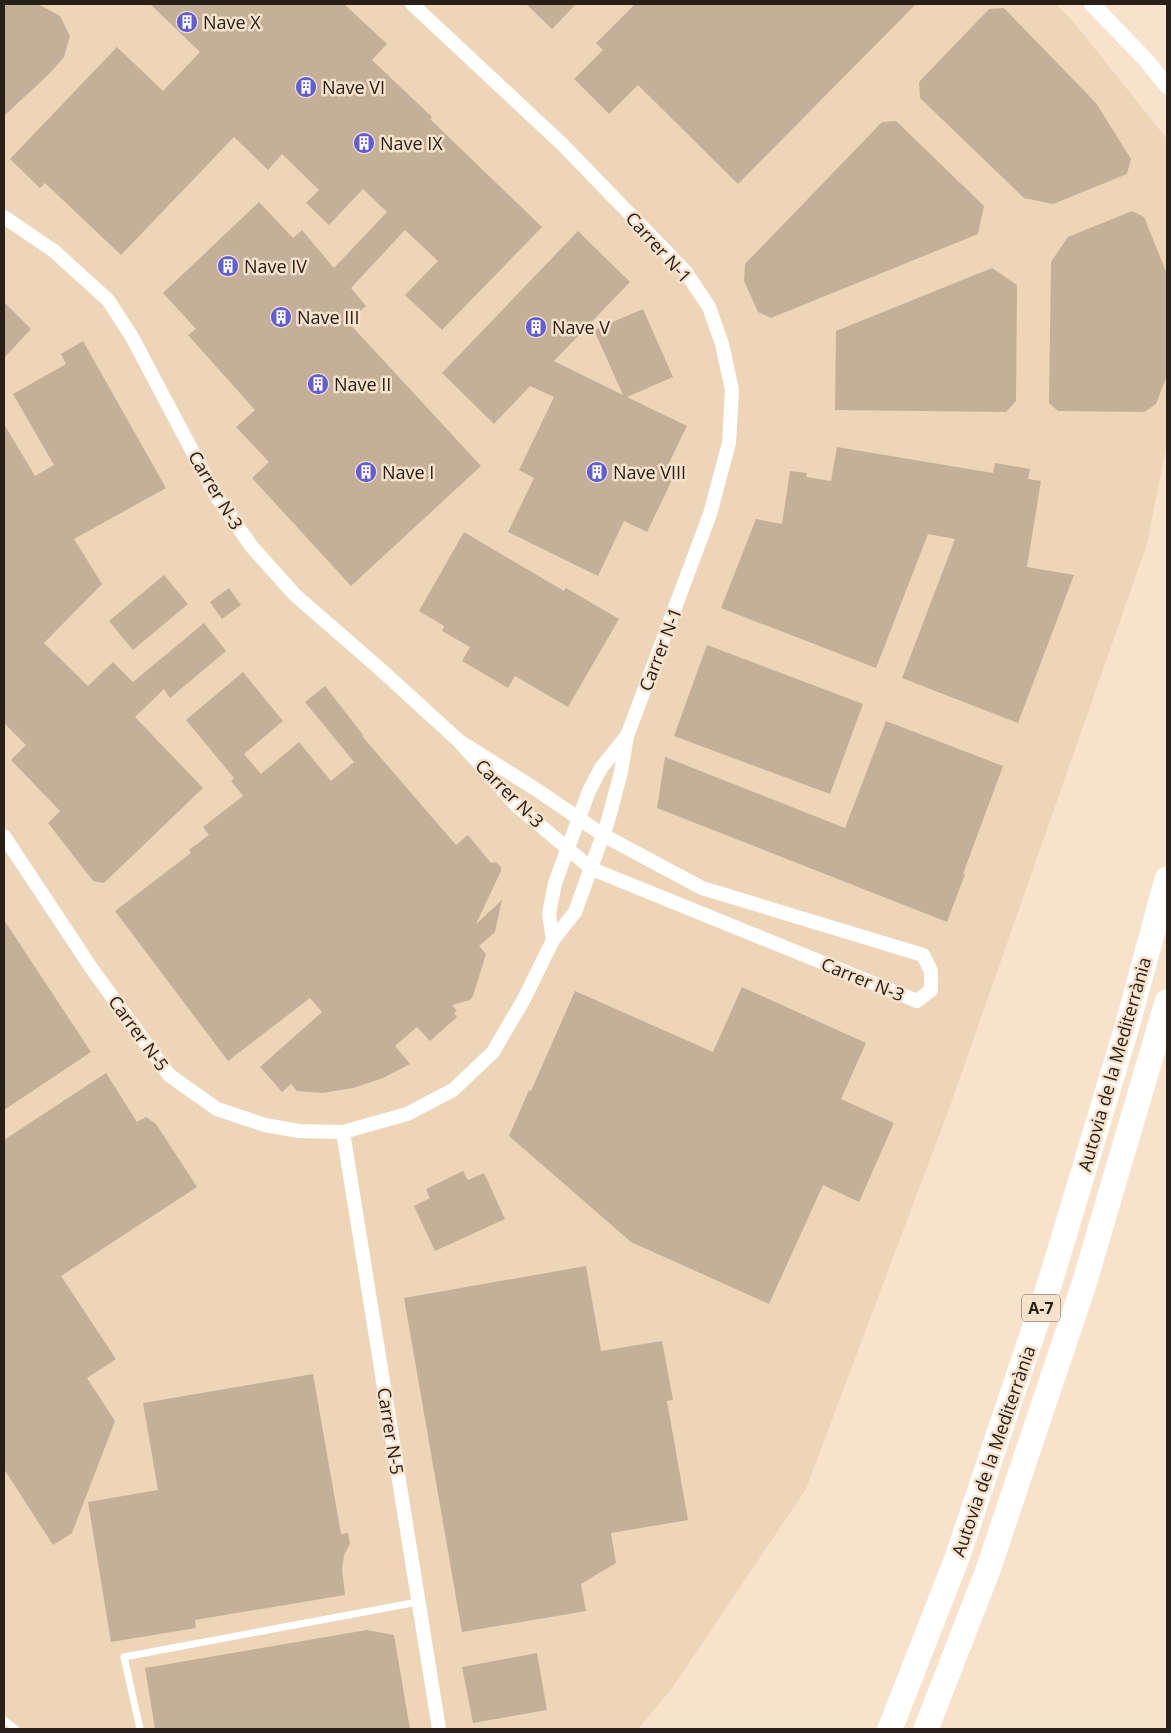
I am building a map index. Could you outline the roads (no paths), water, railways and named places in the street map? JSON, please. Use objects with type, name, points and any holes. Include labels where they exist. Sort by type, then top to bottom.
[{"type":"highway","name":"Autovia de la Mediterrània","points":[[890,1729],[958,1558],[1052,1276],[1128,1023],[1167,879]]},
{"type":"highway","name":"Autovia de la Mediterrània","points":[[926,1729],[988,1570],[1084,1284],[1167,1002]]},
{"type":"street","name":"Carrer N-1","points":[[412,4],[562,144],[685,271],[709,307],[722,344],[732,390],[729,443],[710,514],[627,736],[621,772],[608,821],[592,869],[575,912],[553,940]]},
{"type":"street","points":[[1092,4],[1146,60],[1167,86]]},
{"type":"street","name":"Carrer N-3","points":[[4,217],[54,251],[108,300],[132,337],[216,494],[252,547],[295,595],[459,741],[517,806],[568,849],[592,869],[917,1001],[931,990],[931,971],[923,955],[702,888],[603,835],[538,790],[459,741]]},
{"type":"street","name":"Carrer N-1","points":[[553,940],[549,914],[555,883],[589,791],[601,768],[627,736]]},
{"type":"street","name":"Carrer N-5","points":[[4,836],[92,969],[169,1075],[217,1109],[265,1125],[299,1131],[343,1132],[407,1114],[453,1090],[493,1052],[524,999],[553,940]]},
{"type":"street","name":"Carrer N-5","points":[[343,1132],[439,1729]]},
{"type":"lane","points":[[140,1729],[124,1657],[418,1602]]},
{"type":"lane","points":[[4,1720],[16,1729]]},
{"type":"place","name":"Nave X","points":[[187,22]]},
{"type":"place","name":"Nave VI","points":[[306,87]]},
{"type":"place","name":"Nave IX","points":[[364,143]]},
{"type":"place","name":"Nave IV","points":[[228,266]]},
{"type":"place","name":"Nave III","points":[[281,317]]},
{"type":"place","name":"Nave V","points":[[536,327]]},
{"type":"place","name":"Nave II","points":[[318,384]]},
{"type":"place","name":"Nave I","points":[[366,472]]},
{"type":"place","name":"Nave VIII","points":[[597,472]]}]
